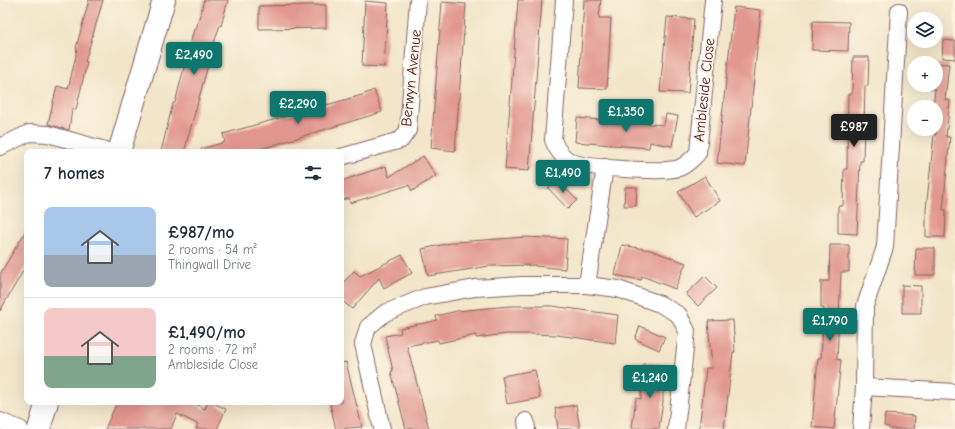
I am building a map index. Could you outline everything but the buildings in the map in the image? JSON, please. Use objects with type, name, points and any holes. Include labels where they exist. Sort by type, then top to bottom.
[{"type":"main road","points":[[120,149],[164,0]]},
{"type":"main road","points":[[39,429],[46,405]]},
{"type":"street","name":"Berwyn Avenue","points":[[344,156],[401,140],[408,130],[418,0]]},
{"type":"street","name":"Ambleside Close","points":[[564,0],[553,140],[557,151],[571,162],[584,166],[653,170],[678,168],[690,162],[698,153],[713,0]]},
{"type":"street","points":[[861,429],[864,387],[865,306],[884,246],[899,11]]},
{"type":"street","points":[[0,147],[29,133],[48,134],[101,149]]},
{"type":"street","points":[[587,285],[604,167]]},
{"type":"street","points":[[382,429],[363,344],[368,327],[385,313],[426,297],[475,288],[522,285],[587,285],[618,289],[660,304],[679,315],[687,331],[676,429]]},
{"type":"street","points":[[864,387],[955,392]]},
{"type":"street","points":[[0,421],[20,429]]}]
